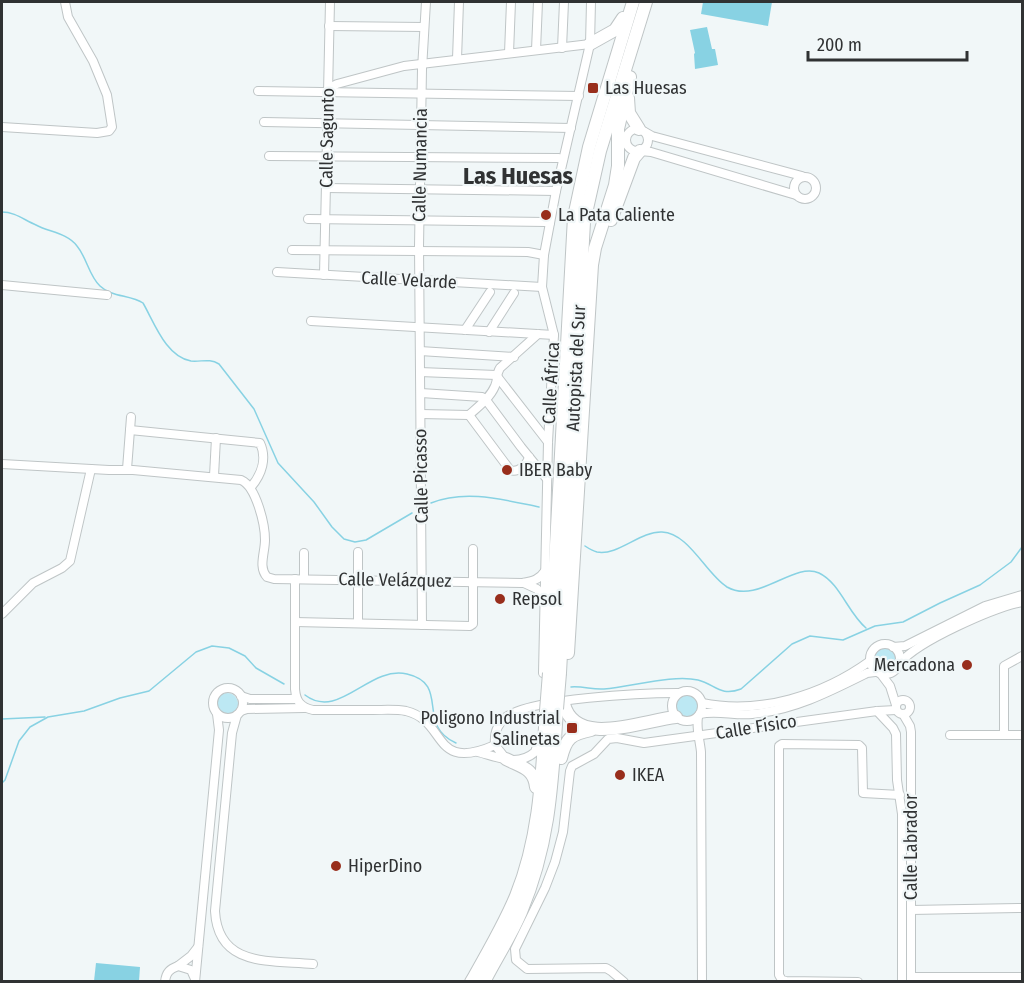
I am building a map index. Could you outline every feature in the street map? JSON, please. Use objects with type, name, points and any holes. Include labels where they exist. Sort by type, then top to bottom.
[{"type":"highway","points":[[590,44],[615,30],[622,20],[628,2]]},
{"type":"highway","name":"Autopista del Sur","points":[[484,981],[520,916],[529,892],[542,853],[551,797],[555,709],[559,472],[574,217],[589,147],[633,2]]},
{"type":"highway","points":[[555,673],[571,630],[592,264],[615,185],[618,166],[618,129],[631,71],[646,22],[647,2]]},
{"type":"highway","name":"Autopista del Sur","points":[[555,673],[584,222],[600,151],[647,2]]},
{"type":"highway","points":[[631,71],[629,113],[642,131]]},
{"type":"highway","points":[[592,264],[634,158],[640,151]]},
{"type":"highway","points":[[547,548],[559,472]]},
{"type":"highway","points":[[545,636],[551,529]]},
{"type":"highway","points":[[555,709],[582,726],[601,728]]},
{"type":"highway","points":[[555,709],[561,758]]},
{"type":"highway","name":"Autopista del Sur","points":[[471,981],[515,897],[537,825],[555,709]]},
{"type":"highway","points":[[551,797],[565,744],[570,737],[601,728],[631,726],[660,719],[676,712]]},
{"type":"highway","points":[[515,897],[533,816],[539,741]]},
{"type":"highway","points":[[506,759],[529,769],[536,787]]},
{"type":"street","points":[[2,127],[97,133],[109,131],[112,127],[107,95],[93,61],[68,17],[65,2]]},
{"type":"street","name":"Calle Sagunto","points":[[324,275],[330,2]]},
{"type":"street","name":"Calle Numancia","points":[[419,328],[421,94],[426,2]]},
{"type":"street","points":[[457,59],[459,2]]},
{"type":"street","points":[[509,53],[511,2]]},
{"type":"street","points":[[536,50],[538,2]]},
{"type":"street","points":[[562,48],[564,2]]},
{"type":"street","name":"Calle África","points":[[555,673],[545,636],[544,597],[548,442],[554,335],[542,287],[544,255],[556,191],[590,44],[591,2]]},
{"type":"street","points":[[329,26],[424,27]]},
{"type":"street","points":[[328,92],[331,87],[341,83],[390,68],[590,44]]},
{"type":"street","points":[[328,77],[341,83]]},
{"type":"street","points":[[341,83],[344,92]]},
{"type":"street","points":[[258,91],[579,96]]},
{"type":"street","points":[[264,122],[571,128]]},
{"type":"street","points":[[640,151],[647,145],[648,138],[642,131]]},
{"type":"street","points":[[642,131],[652,136],[812,179],[816,189],[813,196],[807,199],[651,152],[629,149],[625,139],[629,132],[642,131]]},
{"type":"street","points":[[269,156],[563,160]]},
{"type":"street","points":[[796,195],[794,184],[802,176]]},
{"type":"street","points":[[326,188],[556,191]]},
{"type":"street","points":[[308,219],[550,223]]},
{"type":"street","points":[[292,250],[419,253],[528,252],[544,255]]},
{"type":"street","name":"Calle Velarde","points":[[277,272],[542,287]]},
{"type":"street","points":[[2,285],[107,295]]},
{"type":"street","points":[[465,330],[490,292]]},
{"type":"street","points":[[489,332],[514,293]]},
{"type":"street","points":[[311,321],[554,335]]},
{"type":"street","name":"Calle Picasso","points":[[419,328],[422,625]]},
{"type":"street","points":[[421,414],[469,415],[486,400],[494,389],[496,375],[500,368],[538,334]]},
{"type":"street","points":[[420,351],[514,357]]},
{"type":"street","points":[[420,372],[496,375],[548,442]]},
{"type":"street","points":[[421,393],[486,400],[527,461],[547,479]]},
{"type":"street","points":[[469,415],[510,470],[517,470],[527,461]]},
{"type":"street","points":[[128,469],[131,417]]},
{"type":"street","points":[[2,464],[128,469],[214,476],[241,480],[251,487],[261,474],[263,450],[260,443],[130,430]]},
{"type":"street","points":[[214,476],[216,438]]},
{"type":"street","points":[[2,614],[33,583],[62,568],[70,561],[91,468]]},
{"type":"street","name":"Calle Velázquez","points":[[251,487],[264,534],[262,569],[267,577],[522,583]]},
{"type":"street","points":[[295,624],[470,626],[472,624],[473,549]]},
{"type":"street","points":[[358,552],[358,623]]},
{"type":"street","points":[[304,553],[304,579]]},
{"type":"street","points":[[522,583],[540,578],[545,570]]},
{"type":"street","points":[[295,579],[296,699],[304,708]]},
{"type":"street","points":[[522,583],[537,589],[544,597]]},
{"type":"street","points":[[899,707],[891,690],[870,661],[875,648],[884,644],[893,647],[905,646],[985,606],[1023,595]]},
{"type":"street","points":[[676,712],[692,721],[709,712],[743,714],[777,710],[818,697],[867,674],[888,675],[908,654],[931,640],[990,612],[1023,602]]},
{"type":"street","points":[[891,690],[900,657],[893,647]]},
{"type":"street","points":[[1004,735],[1004,666],[1023,656]]},
{"type":"street","points":[[702,703],[732,707],[776,703],[815,690],[858,670],[870,661]]},
{"type":"street","points":[[232,730],[213,701],[218,692],[228,688],[250,699],[296,699]]},
{"type":"street","points":[[506,759],[495,745],[496,728],[508,715],[531,705],[688,691],[700,698],[702,703],[696,726],[701,748],[702,981]]},
{"type":"street","points":[[655,693],[664,696],[697,737]]},
{"type":"street","points":[[676,712],[678,693]]},
{"type":"street","points":[[241,696],[243,706],[232,730],[215,911],[216,925],[226,945],[235,953],[248,958],[313,964]]},
{"type":"street","name":"Calle Físico","points":[[624,981],[606,968],[527,969],[516,960],[515,949],[546,888],[564,832],[572,766],[594,754],[608,739],[616,738],[644,743],[899,707]]},
{"type":"street","name":"Calle Labrador","points":[[899,707],[911,732],[911,979]]},
{"type":"street","points":[[223,717],[246,709],[405,711],[420,718],[446,748],[452,751],[478,752],[495,745]]},
{"type":"street","points":[[478,752],[517,761],[526,759],[535,752],[555,709]]},
{"type":"street","points":[[877,711],[896,734],[897,780],[902,814],[902,981]]},
{"type":"street","points":[[195,981],[219,730],[223,717]]},
{"type":"street","points":[[701,748],[712,734]]},
{"type":"street","points":[[950,735],[1023,735]]},
{"type":"street","points":[[858,981],[786,981],[782,980],[779,975],[779,746],[782,744],[859,745],[862,748],[863,793],[900,795]]},
{"type":"street","points":[[911,910],[1023,908]]},
{"type":"street","points":[[165,981],[165,976],[171,969],[191,956],[198,946]]},
{"type":"street","points":[[178,966],[191,970],[195,981]]},
{"type":"street","points":[[911,979],[1023,977]]},
{"type":"shaded area","points":[[703,2],[772,2],[768,26],[701,14]]},
{"type":"shaded area","points":[[707,27],[718,65],[695,69],[695,53],[690,30]]},
{"type":"shaded area","points":[[885,648],[893,652],[897,660],[893,668],[885,672],[877,668],[873,660],[877,652]]},
{"type":"shaded area","points":[[227,693],[235,696],[238,704],[235,712],[227,715],[219,712],[216,704],[219,696]]},
{"type":"shaded area","points":[[687,695],[695,699],[699,707],[695,715],[687,719],[679,715],[675,707],[679,699]]},
{"type":"shaded area","points":[[96,963],[140,967],[139,981],[94,981]]},
{"type":"waterway","points":[[2,212],[58,233],[73,242],[100,286],[110,292],[143,303],[162,338],[174,353],[191,361],[209,361],[219,364],[254,409],[278,463],[344,539],[355,542],[366,540],[412,513]]},
{"type":"waterway","points":[[431,503],[471,496],[539,507]]},
{"type":"waterway","points":[[585,546],[595,552],[605,552],[646,535],[662,532],[672,534],[689,546],[719,581],[739,591],[751,591],[798,573],[809,571],[819,573],[833,584],[866,628]]},
{"type":"waterway","points":[[571,687],[604,689],[664,680],[688,679],[698,680],[728,692],[741,689],[792,644],[810,636],[843,640],[875,626],[903,622],[980,585],[1011,562],[1022,547]]},
{"type":"waterway","points":[[2,783],[19,741],[30,727],[48,717],[84,711],[120,698],[149,691],[196,652],[212,646],[229,648],[245,656],[256,668],[284,684]]},
{"type":"waterway","points":[[305,695],[318,701],[330,701],[380,677],[393,673],[407,674],[420,679],[427,686],[437,726],[444,735],[456,743]]},
{"type":"waterway","points":[[2,719],[45,717]]},
{"type":"place","name":"Las Huesas","points":[[593,88]]},
{"type":"place","name":"La Pata Caliente","points":[[546,215]]},
{"type":"place","name":"IBER Baby","points":[[507,470]]},
{"type":"place","name":"Repsol","points":[[500,599]]},
{"type":"place","name":"Mercadona","points":[[967,665]]},
{"type":"place","name":"Poligono Industrial Salinetas","points":[[572,728]]},
{"type":"place","name":"IKEA","points":[[620,775]]},
{"type":"place","name":"HiperDino","points":[[336,866]]},
{"type":"district","name":"Las Huesas","points":[[518,176]]}]
